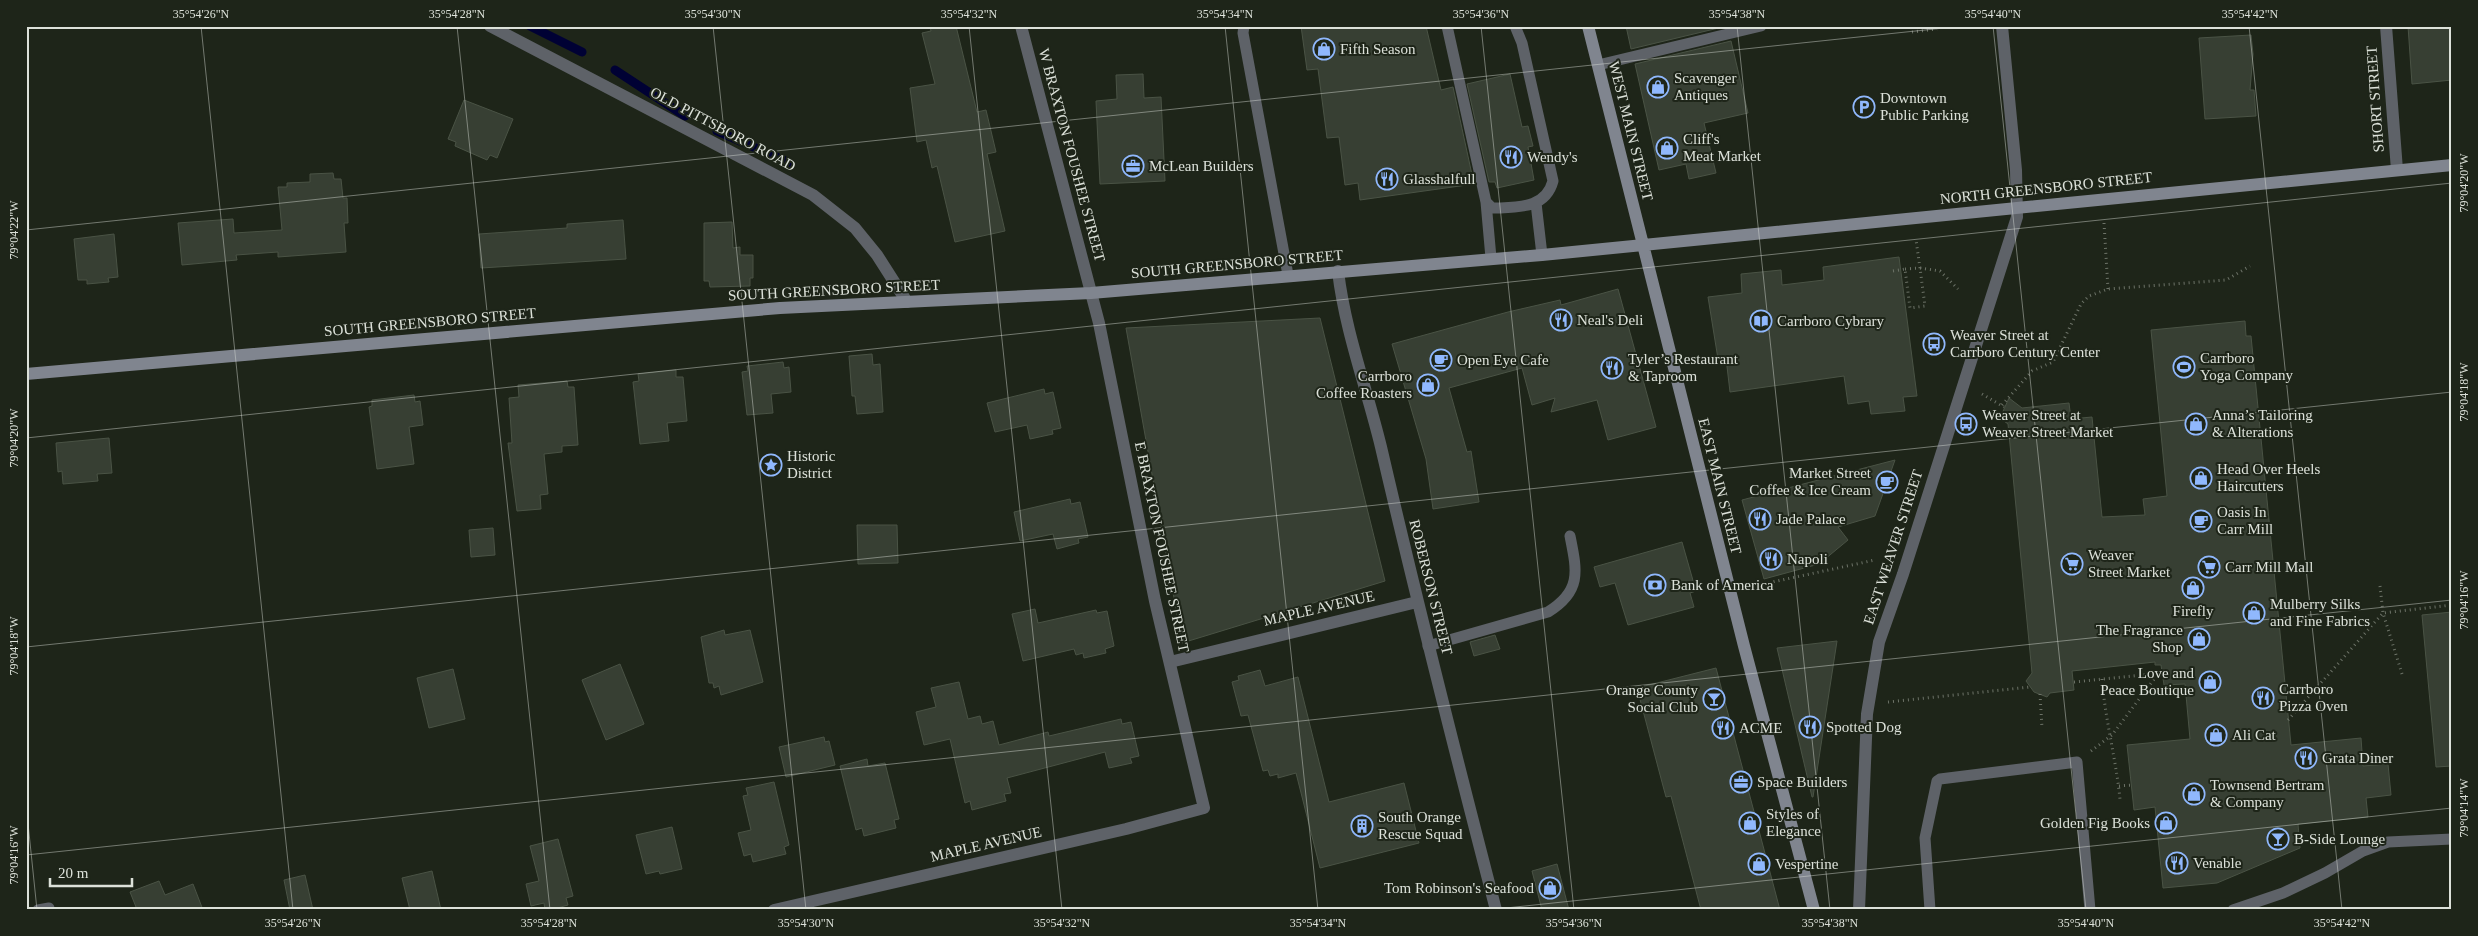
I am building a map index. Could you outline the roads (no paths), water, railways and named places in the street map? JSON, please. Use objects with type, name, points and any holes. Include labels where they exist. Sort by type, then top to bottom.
[{"type":"main road","name":"WEST MAIN STREET","points":[[1588,26],[1643,243]]},
{"type":"main road","name":"NORTH GREENSBORO STREET","points":[[1643,243],[2452,165]]},
{"type":"main road","name":"SOUTH GREENSBORO STREET","points":[[26,374],[780,308],[1091,293],[1542,255],[1643,243]]},
{"type":"main road","name":"EAST MAIN STREET","points":[[1643,243],[1744,646],[1814,910]]},
{"type":"street","name":"OLD PITTSBORO ROAD","points":[[490,26],[813,195],[855,228],[877,255],[907,302]]},
{"type":"street","name":"W BRAXTON FOUSHEE STREET","points":[[1021,26],[1091,293]]},
{"type":"street","name":"EAST WEAVER STREET","points":[[1859,910],[1867,714],[1879,642],[2011,237],[2017,206],[2016,170],[2002,26]]},
{"type":"street","name":"SHORT STREET","points":[[2386,26],[2397,170]]},
{"type":"street","name":"ROBERSON STREET","points":[[1338,271],[1342,303],[1374,420],[1417,602],[1496,910]]},
{"type":"street","name":"E BRAXTON FOUSHEE STREET","points":[[1091,293],[1099,323],[1155,601],[1204,808]]},
{"type":"street","name":"MAPLE AVENUE","points":[[1170,662],[1417,602]]},
{"type":"street","name":"MAPLE AVENUE","points":[[774,910],[1126,829],[1204,808]]},
{"type":"lane","points":[[1244,26],[1243,33],[1288,275]]},
{"type":"lane","points":[[1446,26],[1486,202],[1491,258]]},
{"type":"lane","points":[[1486,202],[1492,208],[1536,203],[1543,200],[1550,192],[1553,172],[1522,43],[1515,26]]},
{"type":"lane","points":[[1598,65],[1761,26]]},
{"type":"lane","points":[[1536,203],[1542,255]]},
{"type":"lane","points":[[1428,646],[1548,612],[1560,604],[1572,588],[1575,577],[1576,569],[1570,536]]},
{"type":"lane","points":[[1930,910],[1925,838],[1937,781],[1940,779],[2077,762],[2090,910]]},
{"type":"lane","points":[[2232,910],[2283,893],[2325,873],[2362,850],[2388,842],[2452,839]]},
{"type":"waterway","points":[[530,26],[582,52]]},
{"type":"waterway","points":[[615,70],[685,116]]},
{"type":"waterway","points":[[717,131],[790,163]]},
{"type":"place","name":"Fifth Season","points":[[1324,49]]},
{"type":"place","name":"Scavenger Antiques","points":[[1658,87]]},
{"type":"place","name":"Downtown Public Parking","points":[[1864,107]]},
{"type":"place","name":"Cliff's Meat Market","points":[[1667,148]]},
{"type":"place","name":"Wendy's","points":[[1511,157]]},
{"type":"place","name":"McLean Builders","points":[[1133,166]]},
{"type":"place","name":"Glasshalfull","points":[[1387,179]]},
{"type":"place","name":"Neal's Deli","points":[[1561,320]]},
{"type":"place","name":"Carrboro Cybrary","points":[[1761,321]]},
{"type":"place","name":"Weaver Street at Carrboro Century Center","points":[[1934,344]]},
{"type":"place","name":"Open Eye Cafe","points":[[1441,360]]},
{"type":"place","name":"Carrboro Yoga Company","points":[[2184,367]]},
{"type":"place","name":"Tyler’s Restaurant & Taproom","points":[[1612,368]]},
{"type":"place","name":"Carrboro Coffee Roasters","points":[[1428,385]]},
{"type":"place","name":"Weaver Street at Weaver Street Market","points":[[1966,424]]},
{"type":"place","name":"Anna’s Tailoring & Alterations","points":[[2196,424]]},
{"type":"place","name":"Historic District","points":[[771,465]]},
{"type":"place","name":"Head Over Heels Haircutters","points":[[2201,478]]},
{"type":"place","name":"Market Street Coffee & Ice Cream","points":[[1887,482]]},
{"type":"place","name":"Jade Palace","points":[[1760,519]]},
{"type":"place","name":"Oasis In Carr Mill","points":[[2201,521]]},
{"type":"place","name":"Napoli","points":[[1771,559]]},
{"type":"place","name":"Weaver Street Market","points":[[2072,564]]},
{"type":"place","name":"Carr Mill Mall","points":[[2209,567]]},
{"type":"place","name":"Bank of America","points":[[1655,585]]},
{"type":"place","name":"Firefly","points":[[2193,588]]},
{"type":"place","name":"Mulberry Silks and Fine Fabrics","points":[[2254,613]]},
{"type":"place","name":"The Fragrance Shop","points":[[2199,639]]},
{"type":"place","name":"Love and Peace Boutique","points":[[2210,682]]},
{"type":"place","name":"Carrboro Pizza Oven","points":[[2263,698]]},
{"type":"place","name":"Orange County Social Club","points":[[1714,699]]},
{"type":"place","name":"Spotted Dog","points":[[1810,727]]},
{"type":"place","name":"ACME","points":[[1723,728]]},
{"type":"place","name":"Ali Cat","points":[[2216,735]]},
{"type":"place","name":"Grata Diner","points":[[2306,758]]},
{"type":"place","name":"Space Builders","points":[[1741,782]]},
{"type":"place","name":"Townsend Bertram & Company","points":[[2194,794]]},
{"type":"place","name":"Styles of Elegance","points":[[1750,823]]},
{"type":"place","name":"Golden Fig Books","points":[[2166,823]]},
{"type":"place","name":"South Orange Rescue Squad","points":[[1362,826]]},
{"type":"place","name":"B-Side Lounge","points":[[2278,839]]},
{"type":"place","name":"Venable","points":[[2177,863]]},
{"type":"place","name":"Vespertine","points":[[1759,864]]},
{"type":"place","name":"Tom Robinson's Seafood","points":[[1550,888]]}]
